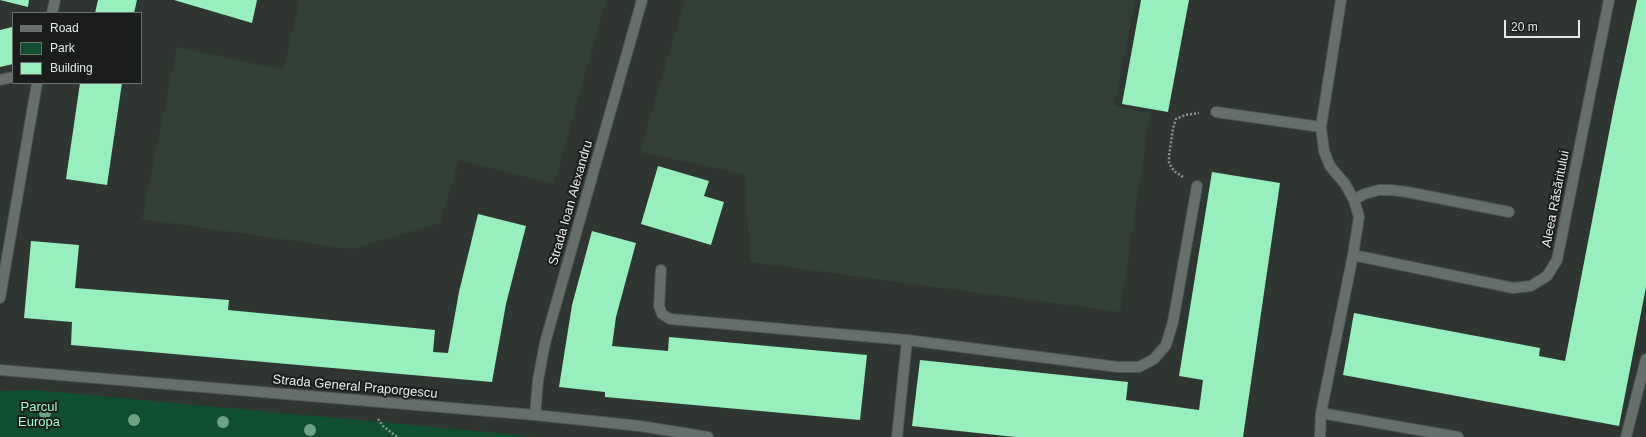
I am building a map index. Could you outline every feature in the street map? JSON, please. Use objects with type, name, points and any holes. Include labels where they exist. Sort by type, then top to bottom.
[{"type":"street","points":[[52,12],[55,0]]},
{"type":"street","name":"Strada Ioan Alexandru","points":[[535,415],[538,380],[545,343],[642,0]]},
{"type":"street","points":[[1320,437],[1321,413],[1353,255],[1359,216],[1354,200],[1345,184],[1330,166],[1324,151],[1321,127],[1341,0]]},
{"type":"street","name":"Aleea Răsăritului","points":[[1353,255],[1513,288],[1531,286],[1547,276],[1557,260],[1609,0]]},
{"type":"street","points":[[0,80],[12,78]]},
{"type":"street","points":[[0,298],[37,84]]},
{"type":"street","points":[[1216,112],[1321,127]]},
{"type":"street","points":[[661,270],[659,306],[662,314],[670,319],[907,340],[1118,367],[1139,366],[1154,359],[1166,345],[1173,322],[1197,186]]},
{"type":"street","points":[[1354,200],[1364,194],[1378,190],[1391,190],[1509,212]]},
{"type":"street","points":[[897,437],[907,340]]},
{"type":"street","points":[[1626,437],[1646,358]]},
{"type":"street","name":"Strada General Praporgescu","points":[[0,370],[535,415],[640,426],[708,437]]},
{"type":"street","points":[[1321,413],[1458,437]]},
{"type":"path","points":[[1197,186],[1174,171],[1169,163],[1173,128],[1176,119],[1185,114],[1216,112]]},
{"type":"shaded area","points":[[300,0],[606,0],[554,184],[459,160],[440,223],[351,249],[142,219],[177,47],[283,70]]},
{"type":"shaded area","points":[[685,0],[1135,0],[1114,106],[1150,113],[1120,312],[750,262],[745,174],[640,152]]},
{"type":"green space","name":"Parcul Europa","points":[[35,390],[531,437],[0,437],[0,391]]},
{"type":"building","points":[[0,0],[29,0],[28,7]]},
{"type":"building","points":[[98,0],[137,0],[134,12],[95,12]]},
{"type":"building","points":[[174,0],[257,0],[252,23]]},
{"type":"building","points":[[1141,0],[1189,0],[1168,112],[1122,104]]},
{"type":"building","points":[[1637,0],[1646,0],[1646,287],[1619,426],[1343,375],[1354,313],[1540,348],[1539,356],[1565,361],[1614,107]]},
{"type":"building","points":[[12,27],[12,64],[0,67],[0,30]]},
{"type":"building","points":[[80,84],[122,84],[107,185],[66,179]]},
{"type":"building","points":[[658,166],[709,181],[704,196],[724,202],[711,245],[641,224]]},
{"type":"building","points":[[1212,172],[1280,183],[1243,437],[1015,437],[912,426],[920,360],[1128,382],[1126,400],[1199,410],[1203,380],[1179,376]]},
{"type":"building","points":[[478,214],[526,226],[506,304],[492,382],[71,345],[72,322],[24,318],[31,241],[79,245],[75,288],[229,300],[228,310],[435,330],[433,352],[448,353],[459,292]]},
{"type":"building","points":[[592,231],[636,243],[616,317],[612,346],[668,351],[669,337],[867,355],[860,420],[605,397],[605,392],[559,387],[572,305]]}]
